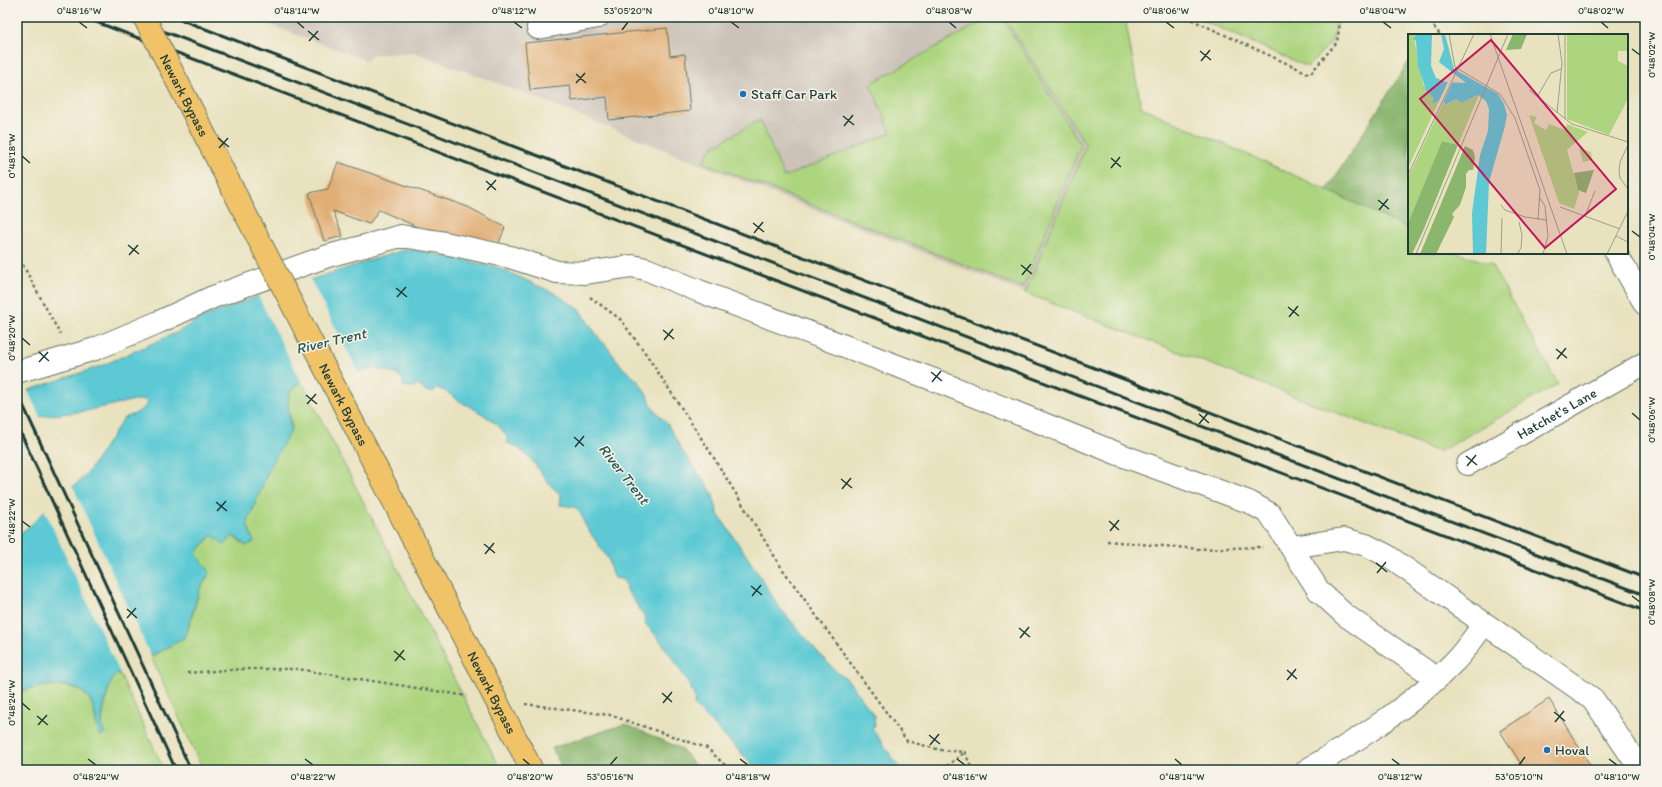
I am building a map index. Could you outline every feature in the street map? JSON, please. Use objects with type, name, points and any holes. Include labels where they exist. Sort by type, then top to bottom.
[{"type":"highway","name":"Newark Bypass","points":[[144,17],[532,770]]},
{"type":"street","points":[[538,28],[598,17]]},
{"type":"street","points":[[17,372],[95,349],[213,297],[328,256],[401,236],[440,242],[510,257],[557,272],[586,273],[632,266],[646,269],[699,291],[938,381],[1121,455],[1249,502],[1270,514],[1319,591],[1345,615],[1436,678]]},
{"type":"street","points":[[1617,254],[1645,304]]},
{"type":"street","name":"Hatchet's Lane","points":[[1468,464],[1645,363]]},
{"type":"street","points":[[1292,547],[1344,539],[1366,545],[1386,555],[1593,699],[1641,770]]},
{"type":"street","points":[[1307,770],[1346,747],[1408,703],[1455,662],[1484,624]]},
{"type":"path","points":[[1186,17],[1310,74],[1337,42],[1342,17]]},
{"type":"path","points":[[1276,17],[1282,20],[1294,21],[1308,17]]},
{"type":"path","points":[[1427,17],[1439,34]]},
{"type":"path","points":[[17,254],[53,322]]},
{"type":"path","points":[[567,273],[593,299],[620,319],[646,354],[709,450],[781,567],[907,741],[941,750],[966,752]]},
{"type":"path","points":[[1107,541],[1198,549],[1292,547]]},
{"type":"path","points":[[187,673],[241,669],[297,669],[471,697]]},
{"type":"path","points":[[524,704],[610,715],[707,748],[730,770]]},
{"type":"path","points":[[942,770],[966,752]]},
{"type":"path","points":[[966,752],[972,770]]},
{"type":"shaded area","points":[[248,17],[1007,17],[1086,145],[1025,293],[526,94],[414,52],[371,55],[366,60]]},
{"type":"green space","points":[[990,17],[1002,17],[1081,145],[1023,288],[703,162],[712,147],[760,120],[784,177],[891,133],[870,84]]},
{"type":"green space","points":[[1004,17],[1125,17],[1141,107],[1327,190],[1408,229],[1408,254],[1461,254],[1491,264],[1558,384],[1439,452],[1025,293],[1086,145]]},
{"type":"green space","points":[[1195,17],[1338,17],[1333,40],[1308,67]]},
{"type":"green space","points":[[1408,63],[1408,229],[1327,190]]},
{"type":"green space","points":[[301,380],[501,770],[203,770],[151,657],[184,638],[187,634],[200,589],[210,572],[195,553],[212,535],[232,536],[246,546],[247,524],[271,464],[292,427],[288,405],[289,394]]},
{"type":"green space","points":[[120,674],[164,770],[17,770],[17,692],[46,686],[66,686],[75,688],[83,693],[92,703],[96,727],[102,726],[104,708],[110,685],[114,676]]},
{"type":"green space","points":[[625,724],[680,748],[699,770],[563,770],[552,748]]},
{"type":"water","name":"River Trent","points":[[405,250],[414,250],[497,267],[554,293],[578,308],[623,368],[638,381],[649,398],[652,407],[668,425],[683,452],[712,492],[718,514],[779,607],[823,658],[839,674],[848,680],[874,715],[875,726],[872,728],[901,770],[758,770],[694,705],[695,699],[693,693],[682,672],[666,648],[646,625],[645,617],[626,591],[625,582],[621,579],[615,578],[612,575],[609,560],[585,525],[581,514],[574,507],[560,505],[561,497],[559,493],[550,485],[531,459],[517,447],[507,443],[507,436],[492,421],[447,392],[436,388],[433,392],[428,392],[419,385],[411,387],[403,386],[403,379],[397,375],[373,369],[302,380],[303,382],[293,388],[289,394],[288,405],[291,431],[271,464],[247,524],[254,542],[246,546],[240,540],[232,536],[225,545],[212,535],[196,553],[210,572],[200,589],[184,638],[114,676],[107,693],[102,714],[102,726],[105,734],[100,736],[90,700],[75,688],[56,685],[17,692],[17,536],[32,524],[59,496],[79,482],[89,471],[124,418],[135,414],[145,407],[147,403],[146,400],[135,400],[86,411],[44,416],[17,424],[17,394],[101,366],[178,332],[199,319],[259,296]]},
{"type":"pier","points":[[309,277],[359,373],[305,382],[303,385],[257,294]]},
{"type":"pier","points":[[27,389],[41,419],[17,426],[17,392]]},
{"type":"pier","points":[[72,485],[152,659],[121,675],[44,509],[57,495]]},
{"type":"building","points":[[667,28],[670,56],[685,54],[690,111],[609,120],[607,97],[572,101],[570,86],[530,90],[525,43]]},
{"type":"building","points":[[338,162],[468,207],[505,227],[499,243],[429,232],[379,210],[369,224],[333,211],[343,236],[324,241],[309,193],[328,189]]},
{"type":"building","name":"Hoval","points":[[1549,699],[1593,770],[1525,770],[1500,731]]},
{"type":"railway","points":[[83,17],[1645,611]]},
{"type":"railway","points":[[126,17],[1645,595]]},
{"type":"railway","points":[[174,17],[1645,578]]},
{"type":"railway","points":[[17,392],[191,770]]},
{"type":"railway","points":[[17,425],[176,770]]},
{"type":"place","name":"Staff Car Park","points":[[743,94]]},
{"type":"place","name":"Hoval","points":[[1547,750]]}]
